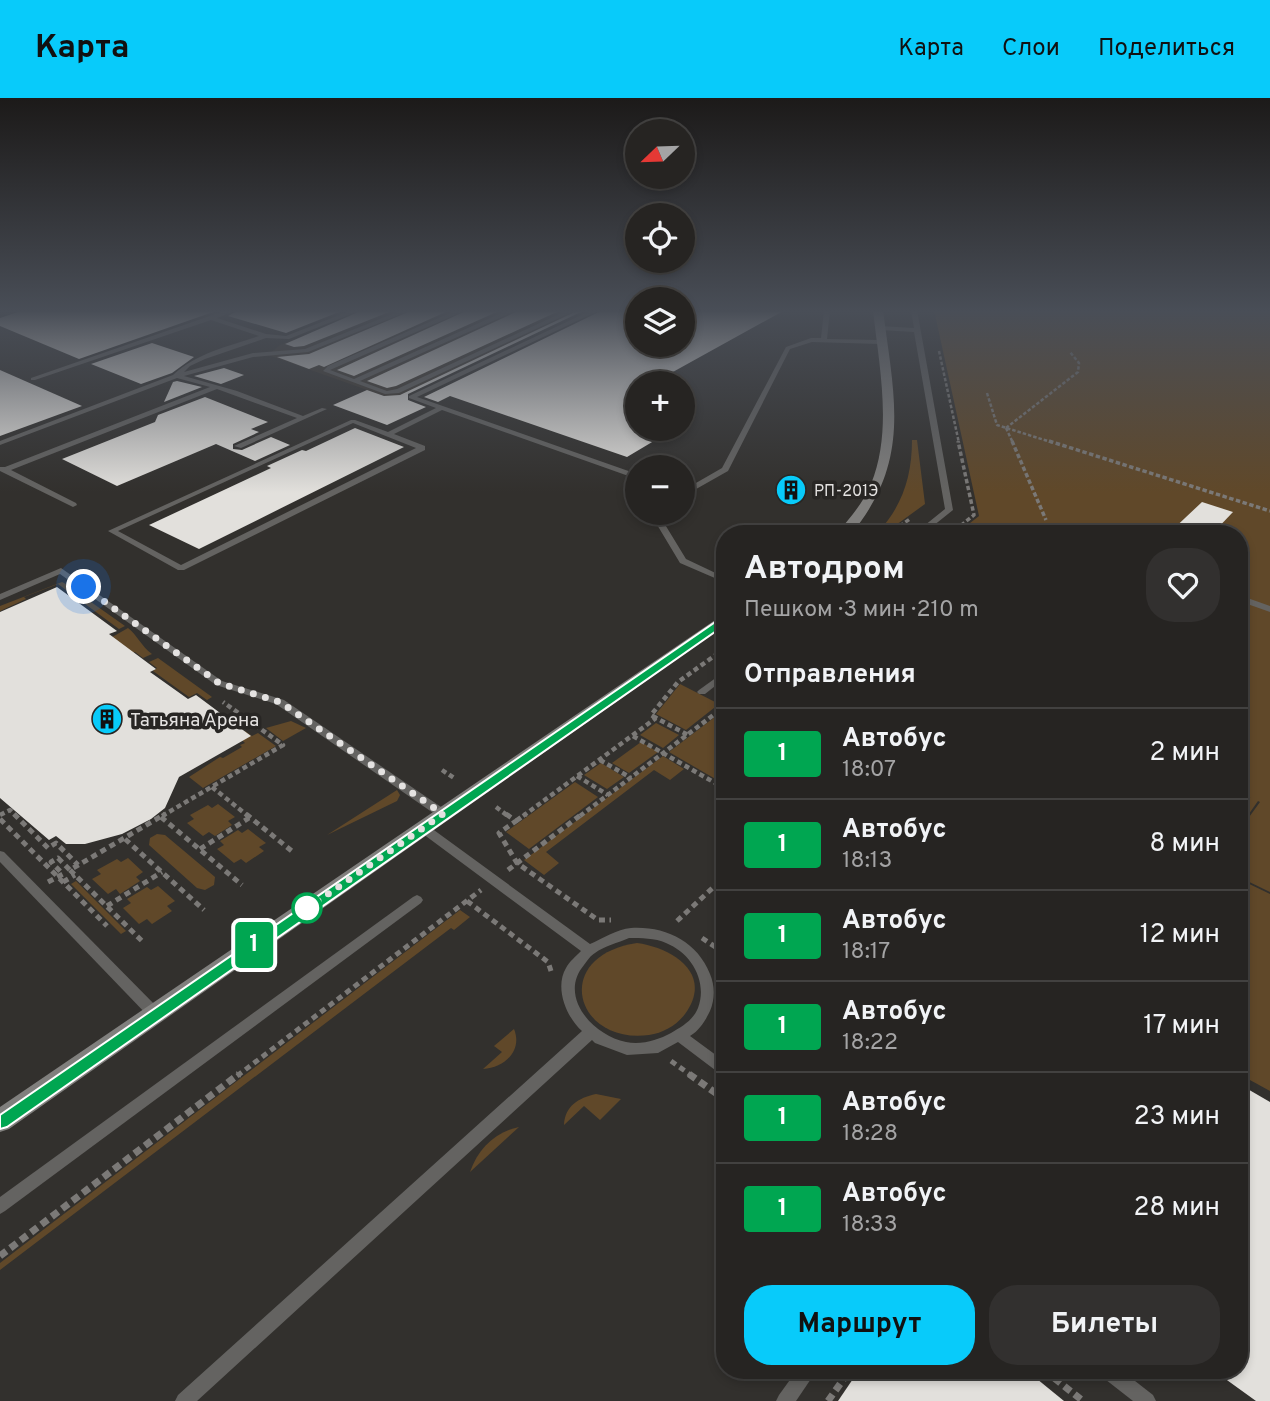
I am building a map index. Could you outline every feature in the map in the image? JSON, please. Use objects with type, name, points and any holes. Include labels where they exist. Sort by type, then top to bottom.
[{"type":"street","points":[[852,525],[876,493],[886,461],[889,441],[884,371]]},
{"type":"street","points":[[0,1121],[716,625]]},
{"type":"lane","points":[[33,379],[57,371]]},
{"type":"lane","points":[[176,376],[182,371]]},
{"type":"lane","points":[[0,443],[195,371]]},
{"type":"lane","points":[[326,371],[387,393],[399,391],[442,371]]},
{"type":"lane","points":[[354,381],[377,371]]},
{"type":"lane","points":[[467,371],[411,397],[625,473]]},
{"type":"lane","points":[[695,487],[725,469],[776,371]]},
{"type":"lane","points":[[924,371],[949,510],[930,525]]},
{"type":"lane","points":[[176,376],[217,387],[303,418]]},
{"type":"lane","points":[[3,469],[217,387]]},
{"type":"lane","points":[[387,435],[422,448],[181,569],[113,531],[353,421],[387,435],[442,408]]},
{"type":"lane","points":[[238,446],[324,409]]},
{"type":"lane","points":[[3,469],[73,505]]},
{"type":"lane","points":[[661,525],[683,561],[716,576]]},
{"type":"lane","points":[[0,597],[61,571],[219,683],[280,702],[443,814]]},
{"type":"lane","points":[[1248,601],[1270,609]]},
{"type":"lane","points":[[702,692],[716,681]]},
{"type":"lane","points":[[422,828],[588,949]]},
{"type":"lane","points":[[0,855],[155,1014]]},
{"type":"lane","points":[[0,1206],[417,900]]},
{"type":"lane","points":[[628,933],[662,937],[691,952],[703,968],[708,987],[708,1001],[693,1027],[681,1037],[655,1047],[634,1049],[613,1045],[590,1033],[572,1013],[568,998],[568,983],[575,964],[588,949],[607,938],[628,933]]},
{"type":"lane","points":[[184,1401],[590,1033]]},
{"type":"lane","points":[[681,1037],[716,1063]]},
{"type":"lane","points":[[785,1401],[801,1379]]},
{"type":"lane","points":[[1119,1379],[1147,1401]]},
{"type":"path","points":[[944,371],[974,515],[961,525]]},
{"type":"path","points":[[1006,428],[1078,371]]},
{"type":"path","points":[[987,393],[997,425],[1270,511]]},
{"type":"path","points":[[1006,428],[1049,525]]},
{"type":"path","points":[[901,525],[920,512]]},
{"type":"path","points":[[688,735],[651,715],[678,682],[716,655]]},
{"type":"path","points":[[63,882],[78,865],[283,745],[217,697]]},
{"type":"path","points":[[0,1256],[716,713]]},
{"type":"path","points":[[624,920],[598,920],[517,863],[499,833],[656,718]]},
{"type":"path","points":[[633,736],[716,783]]},
{"type":"path","points":[[600,760],[631,778]]},
{"type":"path","points":[[442,770],[454,778]]},
{"type":"path","points":[[578,776],[608,796]]},
{"type":"path","points":[[212,787],[293,852]]},
{"type":"path","points":[[496,807],[516,821]]},
{"type":"path","points":[[78,865],[55,843],[48,848],[10,810],[0,817],[107,926]]},
{"type":"path","points":[[161,817],[242,885]]},
{"type":"path","points":[[200,849],[250,818]]},
{"type":"path","points":[[125,838],[204,910]]},
{"type":"path","points":[[58,877],[63,874],[51,862],[58,858],[142,941]]},
{"type":"path","points":[[107,906],[162,872]]},
{"type":"path","points":[[664,921],[677,921],[716,885]]},
{"type":"path","points":[[828,1401],[843,1379]]},
{"type":"path","points":[[1055,1379],[1083,1401]]},
{"type":"shaded area","points":[[313,371],[454,371],[402,395],[387,397]]},
{"type":"shaded area","points":[[947,371],[1270,371],[1270,892],[1248,881],[1248,819],[1260,802],[1258,801],[1248,815],[1248,797],[1251,798],[1248,796],[1248,525],[968,525],[979,516]]},
{"type":"shaded area","points":[[912,440],[917,440],[925,504],[896,525],[884,525],[900,500],[910,465]]},
{"type":"shaded area","points":[[62,582],[125,626],[119,629],[58,584],[24,597],[26,599],[0,611],[0,606]]},
{"type":"shaded area","points":[[128,628],[152,654],[143,658],[135,652],[130,654],[107,640]]},
{"type":"shaded area","points":[[158,658],[212,697],[207,700],[197,693],[189,697],[153,671],[157,668],[149,662]]},
{"type":"shaded area","points":[[680,684],[716,702],[716,706],[686,730],[656,714]]},
{"type":"shaded area","points":[[716,716],[716,779],[669,752]]},
{"type":"shaded area","points":[[291,721],[306,728],[283,741],[266,728]]},
{"type":"shaded area","points":[[656,723],[679,735],[663,748],[640,735]]},
{"type":"shaded area","points":[[245,731],[252,736],[258,733],[276,746],[203,788],[189,777],[220,757],[223,758],[242,747],[240,745],[245,743],[242,740]]},
{"type":"shaded area","points":[[641,742],[658,752],[629,773],[612,763]]},
{"type":"shaded area","points":[[663,756],[684,769],[670,780],[654,770],[546,852],[559,863],[544,875],[524,860]]},
{"type":"shaded area","points":[[601,763],[624,777],[607,789],[584,775]]},
{"type":"shaded area","points":[[575,782],[598,797],[529,849],[506,832]]},
{"type":"shaded area","points":[[397,790],[400,795],[397,801],[327,835]]},
{"type":"shaded area","points":[[218,804],[235,817],[228,821],[232,825],[215,836],[209,832],[203,836],[187,823],[194,819],[190,815],[208,805],[212,808]]},
{"type":"shaded area","points":[[248,829],[266,843],[259,847],[264,851],[246,863],[241,859],[234,863],[217,849],[224,845],[220,841],[238,830],[242,833]]},
{"type":"shaded area","points":[[157,834],[165,835],[215,877],[214,885],[205,890],[197,888],[149,845],[150,838]]},
{"type":"shaded area","points":[[128,858],[143,872],[136,877],[140,881],[120,894],[116,889],[108,894],[92,879],[101,874],[97,870],[117,859],[121,862]]},
{"type":"shaded area","points":[[76,881],[126,931],[121,934],[71,884]]},
{"type":"shaded area","points":[[1248,883],[1270,894],[1270,1091],[1248,1079]]},
{"type":"shaded area","points":[[158,886],[175,901],[167,906],[172,911],[152,924],[147,919],[139,924],[123,908],[131,903],[127,899],[147,887],[151,890]]},
{"type":"shaded area","points":[[460,910],[470,917],[454,930],[451,928],[0,1270],[0,1263]]},
{"type":"shaded area","points":[[637,943],[676,957],[692,975],[695,987],[693,1000],[682,1018],[669,1028],[649,1035],[624,1034],[604,1027],[590,1014],[583,998],[583,980],[592,964],[610,951]]},
{"type":"shaded area","points":[[514,1029],[516,1044],[510,1057],[498,1065],[483,1069],[502,1052],[494,1046]]},
{"type":"shaded area","points":[[596,1094],[621,1099],[600,1120],[584,1106],[564,1125],[567,1113],[574,1104]]},
{"type":"shaded area","points":[[519,1127],[470,1172],[488,1143],[502,1133]]},
{"type":"building","points":[[0,371],[82,406],[0,436]]},
{"type":"building","points":[[108,371],[175,371],[172,373],[141,384]]},
{"type":"building","points":[[213,371],[232,371],[244,375],[221,384],[194,376]]},
{"type":"building","points":[[339,371],[366,371],[354,376]]},
{"type":"building","points":[[389,371],[429,371],[387,388],[367,381]]},
{"type":"building","points":[[451,371],[457,371],[408,394],[408,400],[426,407],[387,425],[333,405],[367,390],[384,396],[400,395]]},
{"type":"building","points":[[478,371],[675,371],[625,371],[625,441],[654,441],[625,456],[450,396],[438,402],[424,397]]},
{"type":"building","points":[[173,382],[202,387],[164,402]]},
{"type":"building","points":[[205,397],[268,422],[251,429],[259,432],[233,444],[233,449],[242,450],[271,437],[290,445],[255,461],[216,444],[117,486],[62,459],[155,422],[158,415]]},
{"type":"building","points":[[355,428],[404,447],[199,549],[149,525],[271,468],[267,466]]},
{"type":"building","points":[[1202,502],[1233,512],[1221,525],[1178,525]]},
{"type":"building","name":"Татьяна Арена","points":[[57,587],[117,631],[109,634],[156,669],[150,672],[188,699],[196,695],[251,736],[179,777],[165,808],[151,819],[122,834],[85,844],[66,844],[56,836],[49,840],[0,798],[0,612]]},
{"type":"building","points":[[1248,1089],[1270,1102],[1270,1401],[1256,1401],[1225,1379],[1248,1379]]},
{"type":"building","points":[[853,1379],[1037,1379],[1064,1401],[838,1401]]},
{"type":"bus line","name":"1","points":[[0,1121],[716,625]]},
{"type":"place","name":"РП-201Э","points":[[791,490]]},
{"type":"place","name":"Татьяна Арена","points":[[107,719]]},
{"type":"route","points":[[84,587],[219,683],[280,702],[443,814],[298,915],[307,908]]}]
